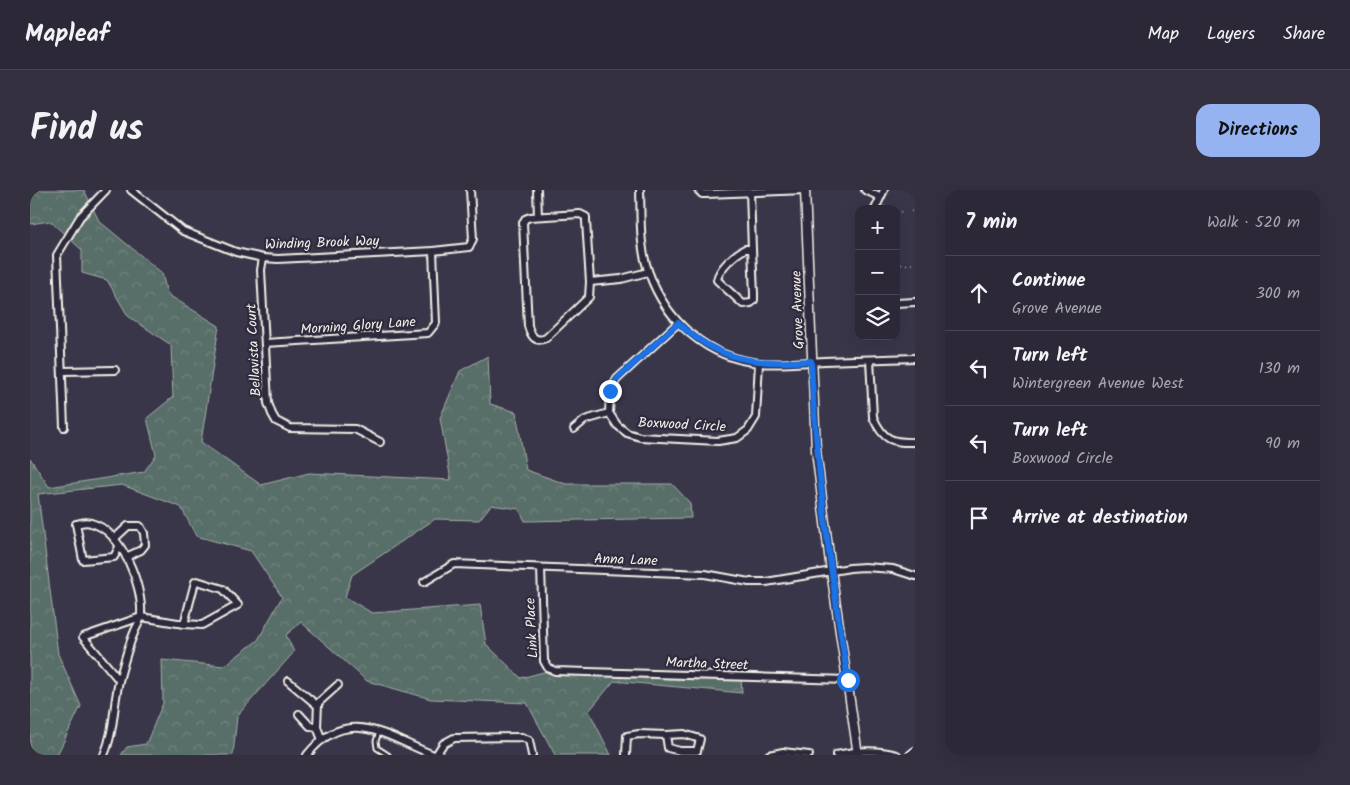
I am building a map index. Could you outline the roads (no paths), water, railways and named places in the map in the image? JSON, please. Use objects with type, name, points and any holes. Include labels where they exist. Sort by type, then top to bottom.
[{"type":"street","points":[[64,426],[57,255],[80,217],[106,190]]},
{"type":"street","name":"Winding Brook Way","points":[[131,190],[183,231],[236,252],[278,259],[465,248],[472,244],[473,233],[470,190]]},
{"type":"street","points":[[537,190],[538,216]]},
{"type":"street","points":[[640,190],[642,236],[648,272],[666,308],[678,323],[713,349],[737,358],[760,363],[915,358]]},
{"type":"street","points":[[698,190],[702,194],[805,190]]},
{"type":"street","name":"Grove Avenue","points":[[805,190],[816,450],[831,571],[858,753]]},
{"type":"street","points":[[866,190],[882,193],[877,205]]},
{"type":"street","points":[[750,192],[754,300],[751,303],[743,304],[717,280],[718,274],[739,252],[745,249],[752,249]]},
{"type":"street","points":[[580,214],[586,217],[590,282],[589,297],[546,338],[541,340],[535,339],[531,335],[528,326],[523,227],[526,219],[538,216],[580,214]]},
{"type":"street","name":"Morning Glory Lane","points":[[265,343],[428,333],[436,323],[433,251]]},
{"type":"street","name":"Bellavista Court","points":[[263,258],[261,270],[268,403],[276,421],[290,428],[355,429],[380,442]]},
{"type":"street","points":[[590,282],[621,279],[648,272]]},
{"type":"street","points":[[900,303],[915,302]]},
{"type":"street","points":[[574,429],[585,420],[610,413],[610,391],[617,379],[678,323]]},
{"type":"street","points":[[870,360],[873,417],[877,426],[887,438],[896,442],[915,442]]},
{"type":"street","name":"Boxwood Circle","points":[[610,413],[622,430],[640,437],[718,441],[737,438],[748,430],[756,417],[760,363]]},
{"type":"street","points":[[62,371],[115,370]]},
{"type":"street","points":[[104,755],[110,742],[119,680],[126,654],[141,617],[139,597],[134,574],[126,557],[114,539],[109,533],[91,523],[76,524],[83,560],[114,557],[119,547]]},
{"type":"street","points":[[114,539],[128,526],[140,526],[144,533],[145,545],[141,550],[126,557]]},
{"type":"street","name":"Anna Lane","points":[[424,582],[454,564],[705,574],[749,582],[766,582],[850,568],[879,567],[915,576]]},
{"type":"street","name":"Link Place","points":[[541,568],[544,661],[548,668],[565,672]]},
{"type":"street","points":[[119,680],[83,636],[141,617],[184,624],[202,625],[238,605],[223,589],[197,581],[195,582],[184,624]]},
{"type":"street","name":"Martha Street","points":[[565,672],[848,680]]},
{"type":"street","points":[[288,681],[318,706]]},
{"type":"street","points":[[322,740],[317,728],[318,703],[338,685]]},
{"type":"street","points":[[299,714],[310,726],[317,728]]},
{"type":"street","points":[[308,755],[317,743],[322,740],[344,729],[361,728],[379,731],[435,755],[443,744],[454,738],[521,737],[529,740],[532,755]]},
{"type":"street","points":[[626,755],[627,736],[639,734],[684,734],[694,736],[700,738],[697,752],[668,748],[666,735]]},
{"type":"street","points":[[836,755],[873,751],[897,755]]},
{"type":"street","points":[[910,755],[915,751]]},
{"type":"street","points":[[769,755],[783,752],[810,755]]},
{"type":"lane","points":[[379,731],[376,740],[377,748],[388,755]]}]
